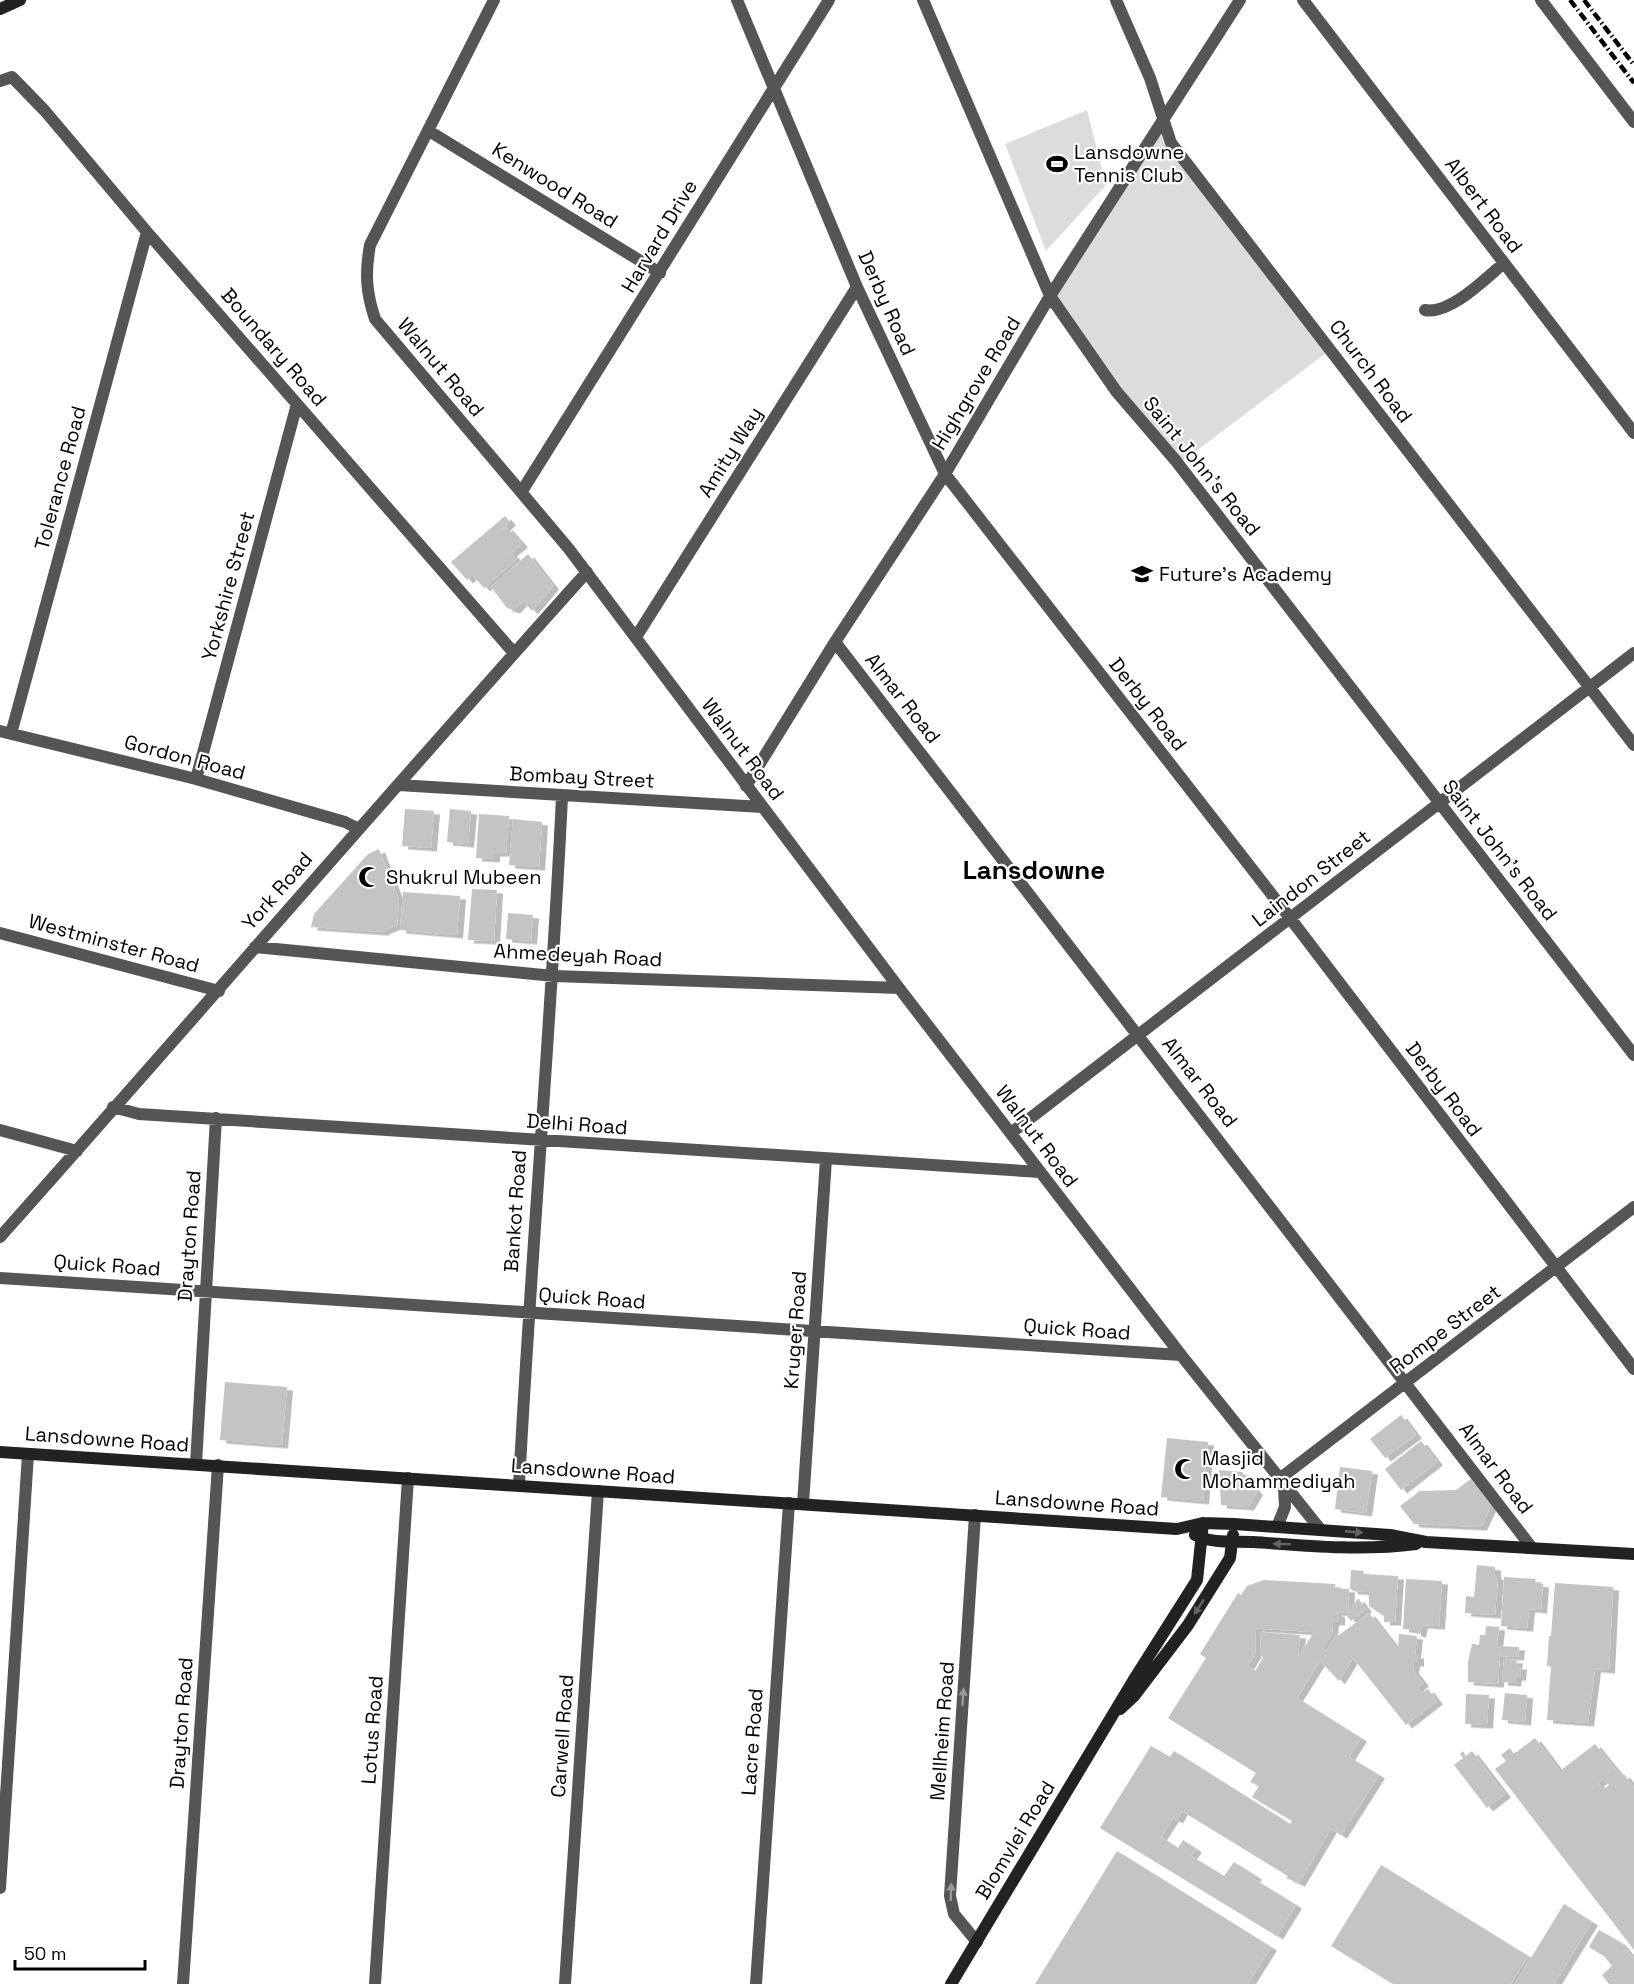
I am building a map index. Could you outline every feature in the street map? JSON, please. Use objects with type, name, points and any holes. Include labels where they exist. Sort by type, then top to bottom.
[{"type":"street","points":[[0,9],[20,0]]},
{"type":"street","name":"Walnut Road","points":[[494,0],[370,245],[365,273],[368,297],[375,319],[522,491],[587,572],[899,988],[1281,1484],[1320,1529]]},
{"type":"street","name":"Derby Road","points":[[737,0],[857,287],[945,474],[1290,918],[1634,1369]]},
{"type":"street","name":"Harvard Drive","points":[[522,491],[660,273],[774,84],[829,0]]},
{"type":"street","name":"Saint John's Road","points":[[923,0],[1050,296],[1116,391],[1176,461],[1634,1055]]},
{"type":"street","name":"Church Road","points":[[1116,0],[1150,78],[1163,123],[1178,152],[1634,745]]},
{"type":"street","name":"Highgrove Road","points":[[746,786],[835,642],[945,474],[1050,296],[1240,0]]},
{"type":"street","name":"Albert Road","points":[[1303,0],[1634,433]]},
{"type":"street","points":[[1541,0],[1634,122]]},
{"type":"street","name":"Boundary Road","points":[[0,81],[12,77],[23,87],[514,653]]},
{"type":"street","name":"Kenwood Road","points":[[429,131],[660,273]]},
{"type":"street","name":"Tolerance Road","points":[[6,733],[147,232]]},
{"type":"street","points":[[1425,310],[1448,307],[1504,263]]},
{"type":"street","name":"Amity Way","points":[[636,637],[857,287]]},
{"type":"street","name":"Yorkshire Street","points":[[196,779],[297,404]]},
{"type":"street","name":"York Road","points":[[0,1237],[113,1107],[219,991],[357,828],[399,785],[587,572]]},
{"type":"street","name":"Almar Road","points":[[835,642],[1532,1548]]},
{"type":"street","name":"Laindon Street","points":[[1011,1133],[1634,653]]},
{"type":"street","name":"Gordon Road","points":[[6,733],[196,779],[345,822],[357,828]]},
{"type":"street","name":"Bombay Street","points":[[399,785],[762,807]]},
{"type":"street","name":"Bankot Road","points":[[519,1485],[539,1141],[554,976],[562,796]]},
{"type":"street","name":"Westminster Road","points":[[0,933],[219,991]]},
{"type":"street","name":"Ahmedeyah Road","points":[[255,946],[554,976],[899,988]]},
{"type":"street","name":"Delhi Road","points":[[113,1107],[139,1114],[1040,1172]]},
{"type":"street","name":"Drayton Road","points":[[196,1464],[216,1118]]},
{"type":"street","points":[[0,1130],[76,1151]]},
{"type":"street","name":"Kruger Road","points":[[803,1504],[826,1159]]},
{"type":"street","name":"Rompe Street","points":[[1281,1484],[1406,1382],[1634,1207]]},
{"type":"street","name":"Quick Road","points":[[0,1278],[1181,1355]]},
{"type":"street","name":"Lansdowne Road","points":[[0,1452],[1182,1529],[1202,1538],[1233,1542],[1352,1548],[1426,1542],[1634,1554]]},
{"type":"street","points":[[0,1888],[28,1454]]},
{"type":"street","name":"Drayton Road","points":[[183,1984],[218,1465]]},
{"type":"street","name":"Lotus Road","points":[[375,1984],[408,1478]]},
{"type":"street","points":[[1277,1527],[1285,1507],[1281,1484]]},
{"type":"street","name":"Carwell Road","points":[[565,1984],[598,1491]]},
{"type":"street","name":"Lacre Road","points":[[756,1984],[789,1503]]},
{"type":"street","name":"Mellheim Road","points":[[975,1515],[950,1896],[954,1914],[976,1942]]},
{"type":"street","name":"Lansdowne Road","points":[[1182,1529],[1203,1522],[1390,1534],[1426,1542]]},
{"type":"street","name":"Blomvlei Road","points":[[951,1984],[1197,1580],[1203,1522]]},
{"type":"street","name":"Blomvlei Road","points":[[1113,1716],[1134,1696],[1188,1625],[1230,1558],[1234,1524]]},
{"type":"shaded area","name":"Lansdowne Tennis Club","points":[[1087,110],[1106,185],[1046,251],[1005,144]]},
{"type":"shaded area","points":[[1163,123],[1330,350],[1175,467],[1047,301]]},
{"type":"building","points":[[505,516],[510,522],[498,533],[507,527],[522,544],[511,553],[517,559],[484,588],[472,575],[467,580],[451,562]]},
{"type":"building","points":[[528,554],[553,586],[532,611],[523,601],[514,610],[507,608],[491,587]]},
{"type":"building","points":[[405,809],[434,811],[431,848],[402,846]]},
{"type":"building","points":[[450,809],[471,811],[468,844],[447,842]]},
{"type":"building","points":[[479,814],[509,816],[506,853],[494,853],[494,859],[476,858]]},
{"type":"building","points":[[513,819],[542,822],[539,867],[509,865]]},
{"type":"building","name":"Shukrul Mubeen","points":[[379,849],[399,900],[397,925],[381,932],[311,927],[314,914],[368,854]]},
{"type":"building","points":[[472,889],[497,890],[494,941],[468,940]]},
{"type":"building","points":[[403,892],[460,896],[457,935],[400,930]]},
{"type":"building","points":[[508,913],[533,915],[531,941],[506,939]]},
{"type":"building","points":[[225,1382],[287,1387],[282,1445],[220,1440]]},
{"type":"building","points":[[1401,1415],[1416,1435],[1385,1458],[1370,1439]]},
{"type":"building","name":"Masjid Mohammediyah","points":[[1167,1438],[1208,1442],[1203,1501],[1161,1497]]},
{"type":"building","points":[[1421,1441],[1437,1462],[1401,1490],[1385,1469]]},
{"type":"building","points":[[1340,1467],[1372,1471],[1366,1513],[1335,1509]]},
{"type":"building","points":[[1219,1470],[1242,1472],[1257,1492],[1248,1507],[1221,1505]]},
{"type":"building","points":[[1471,1479],[1491,1506],[1481,1527],[1414,1524],[1400,1506],[1420,1491],[1456,1490]]},
{"type":"building","points":[[1477,1565],[1495,1567],[1495,1576],[1498,1576],[1495,1615],[1465,1613],[1466,1596],[1474,1597]]},
{"type":"building","points":[[1351,1570],[1364,1571],[1363,1574],[1398,1576],[1395,1622],[1384,1622],[1384,1616],[1369,1606],[1369,1592],[1353,1591],[1350,1588]]},
{"type":"building","points":[[1504,1577],[1536,1579],[1535,1583],[1543,1584],[1541,1610],[1529,1609],[1527,1628],[1501,1626]]},
{"type":"building","points":[[1406,1579],[1442,1581],[1439,1626],[1422,1625],[1420,1634],[1415,1633],[1415,1630],[1403,1629]]},
{"type":"building","points":[[1264,1580],[1335,1584],[1335,1588],[1349,1589],[1348,1613],[1334,1612],[1339,1614],[1339,1622],[1333,1622],[1332,1633],[1323,1648],[1326,1651],[1337,1634],[1339,1635],[1369,1613],[1398,1650],[1399,1634],[1417,1636],[1415,1655],[1418,1655],[1418,1663],[1414,1663],[1413,1670],[1423,1683],[1418,1687],[1422,1693],[1428,1689],[1437,1701],[1406,1725],[1353,1658],[1339,1681],[1320,1661],[1297,1698],[1361,1738],[1349,1757],[1379,1775],[1341,1835],[1331,1829],[1299,1883],[1286,1878],[1288,1876],[1182,1811],[1177,1820],[1173,1818],[1161,1837],[1178,1848],[1183,1840],[1196,1849],[1191,1856],[1224,1876],[1234,1862],[1256,1876],[1254,1879],[1296,1905],[1277,1936],[1100,1828],[1151,1746],[1170,1757],[1174,1751],[1290,1824],[1292,1821],[1252,1797],[1259,1786],[1250,1782],[1256,1773],[1168,1718],[1206,1658],[1200,1654],[1238,1593],[1241,1595],[1247,1586]],"holes":[[[1256,1628],[1314,1632],[1298,1657],[1300,1635],[1261,1632],[1260,1655],[1263,1658],[1255,1671],[1248,1666],[1255,1655]]]},
{"type":"building","points":[[1555,1583],[1613,1587],[1609,1670],[1595,1669],[1588,1723],[1547,1720],[1551,1667],[1547,1666]]},
{"type":"building","points":[[1358,1598],[1366,1609],[1351,1621],[1347,1616]]},
{"type":"building","points":[[1486,1626],[1499,1627],[1497,1646],[1519,1647],[1518,1657],[1501,1656],[1500,1653],[1498,1684],[1468,1682],[1468,1662],[1472,1644],[1479,1645],[1480,1635],[1485,1635]]},
{"type":"building","points":[[1504,1659],[1517,1660],[1516,1666],[1521,1666],[1520,1677],[1516,1677],[1515,1683],[1502,1682]]},
{"type":"building","points":[[1505,1693],[1527,1695],[1525,1722],[1502,1720]]},
{"type":"building","points":[[1466,1694],[1489,1695],[1487,1725],[1465,1724]]},
{"type":"building","points":[[1535,1738],[1560,1771],[1595,1744],[1621,1776],[1624,1774],[1634,1788],[1634,1950],[1495,1769],[1506,1761],[1501,1755],[1510,1748],[1514,1754]],"holes":[[[1603,1779],[1609,1785],[1603,1790],[1598,1783]]]},
{"type":"building","points":[[1463,1751],[1466,1756],[1472,1751],[1505,1794],[1487,1808],[1454,1765],[1463,1758],[1460,1754]]},
{"type":"building","points":[[1117,1851],[1271,1947],[1248,1984],[1035,1984]]},
{"type":"building","points":[[1381,1865],[1528,1956],[1511,1984],[1393,1984],[1331,1946]]},
{"type":"building","points":[[1564,1904],[1592,1922],[1554,1984],[1515,1984]]},
{"type":"building","points":[[1599,1930],[1620,1942],[1634,1959],[1634,1984],[1609,1984],[1602,1975],[1612,1966],[1604,1956],[1589,1947]]},
{"type":"railway","points":[[1570,0],[1634,83]]},
{"type":"railway","points":[[1584,0],[1634,65]]},
{"type":"place","name":"Lansdowne Tennis Club","points":[[1057,164]]},
{"type":"place","name":"Future's Academy","points":[[1142,574]]},
{"type":"place","name":"Shukrul Mubeen","points":[[369,877]]},
{"type":"place","name":"Masjid Mohammediyah","points":[[1185,1469]]},
{"type":"district","name":"Lansdowne","points":[[1034,870]]}]
